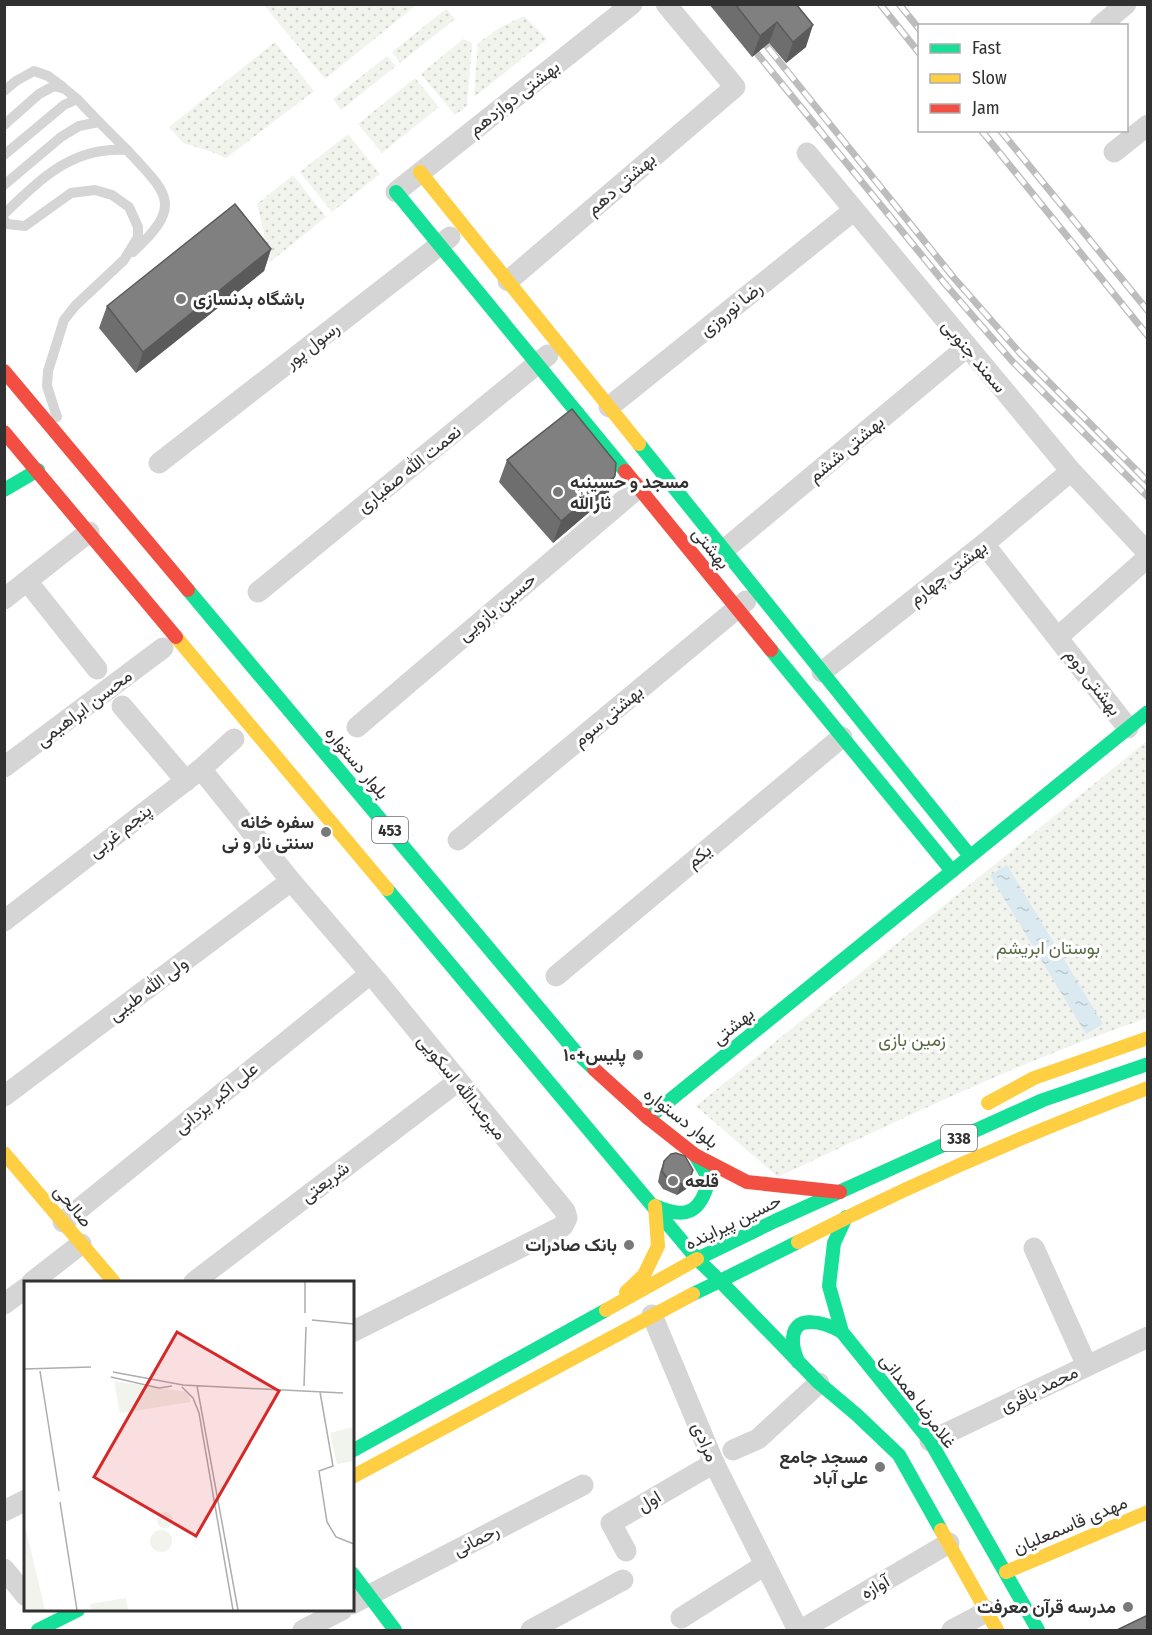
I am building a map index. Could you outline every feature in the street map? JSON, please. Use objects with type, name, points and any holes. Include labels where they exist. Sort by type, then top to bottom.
[{"type":"main road","points":[[420,172],[970,856]]},
{"type":"main road","name":"بهشتی","points":[[396,192],[952,871]]},
{"type":"main road","name":"بلوار دستواره","points":[[4,371],[575,1051],[648,1118],[695,1155],[747,1182],[840,1192]]},
{"type":"main road","name":"453","points":[[4,432],[655,1206],[697,1259],[720,1281]]},
{"type":"main road","points":[[4,490],[38,470]]},
{"type":"main road","name":"بهشتی","points":[[648,1118],[1148,712]]},
{"type":"main road","points":[[936,1148],[982,1106],[1034,1078],[1148,1038]]},
{"type":"main road","name":"حسین پیراینده","points":[[354,1476],[652,1315],[720,1281],[782,1228],[840,1192],[1043,1100],[1148,1064]]},
{"type":"main road","name":"حسین پیراینده","points":[[354,1450],[697,1259],[782,1228],[846,1217],[1052,1124],[1148,1088]]},
{"type":"main road","name":"صالحی","points":[[4,1153],[113,1281]]},
{"type":"main road","points":[[614,1305],[644,1275],[658,1246],[655,1206],[678,1214],[693,1210],[706,1195],[709,1179],[695,1155]]},
{"type":"main road","points":[[695,1155],[748,1199]]},
{"type":"main road","name":"غلامرضا همدانی","points":[[846,1217],[834,1243],[829,1286],[842,1332],[930,1441],[1038,1630]]},
{"type":"main road","points":[[720,1281],[819,1383],[899,1455],[998,1630]]},
{"type":"main road","points":[[798,1362],[793,1346],[793,1336],[798,1327],[811,1320],[827,1323],[842,1332]]},
{"type":"main road","name":"مهدی قاسمعلیان","points":[[1006,1572],[1148,1512]]},
{"type":"main road","points":[[354,1579],[361,1600],[395,1630]]},
{"type":"main road","points":[[38,1630],[76,1611]]},
{"type":"street","name":"بهشتی دوازدهم","points":[[396,192],[632,4]]},
{"type":"street","name":"بهشتی دهم","points":[[508,281],[735,87],[666,4]]},
{"type":"street","points":[[1102,24],[1126,4]]},
{"type":"street","points":[[1114,152],[1148,124]]},
{"type":"street","name":"سمند جنوبی","points":[[807,153],[1071,471],[1148,555]]},
{"type":"street","name":"رضا نوروزی","points":[[609,407],[853,211]]},
{"type":"street","name":"رسول پور","points":[[159,463],[463,226]]},
{"type":"street","name":"نعمت الله صفیاری","points":[[258,592],[559,344]]},
{"type":"street","name":"بهشتی ششم","points":[[724,550],[967,347]]},
{"type":"street","name":"بهشتی چهارم","points":[[822,672],[984,544],[1071,471]]},
{"type":"street","name":"حسین بازویی","points":[[357,727],[638,488]]},
{"type":"street","points":[[4,599],[89,532]]},
{"type":"street","name":"بهشتی دوم","points":[[984,544],[1128,728]]},
{"type":"street","name":"بهشتی دوم","points":[[1058,637],[1148,555]]},
{"type":"street","points":[[27,581],[97,669]]},
{"type":"street","name":"بهشتی سوم","points":[[458,840],[757,591]]},
{"type":"street","name":"محسن ابراهیمی","points":[[4,767],[163,648]]},
{"type":"street","name":"میرعبدالله اسکویی","points":[[122,706],[194,775],[291,881],[565,1211],[567,1218],[563,1226],[354,1331]]},
{"type":"street","name":"یکم","points":[[556,976],[842,737]]},
{"type":"street","name":"پنجم غربی","points":[[4,921],[194,775],[234,739]]},
{"type":"street","name":"ولی الله طیبی","points":[[4,1096],[291,881]]},
{"type":"street","name":"علی اکبر یزدانی","points":[[63,1222],[370,974]]},
{"type":"street","name":"شریعتی","points":[[195,1281],[457,1082]]},
{"type":"street","points":[[33,1281],[81,1244]]},
{"type":"street","points":[[1034,1248],[1087,1366]]},
{"type":"street","points":[[4,1304],[24,1289]]},
{"type":"street","name":"مرادی","points":[[652,1315],[714,1463],[765,1566],[800,1630]]},
{"type":"street","name":"محمد باقری","points":[[930,1441],[1148,1337]]},
{"type":"street","points":[[732,1450],[758,1439],[819,1383]]},
{"type":"street","name":"اول","points":[[626,1551],[611,1523],[714,1463]]},
{"type":"street","name":"رحمانی","points":[[361,1600],[583,1485]]},
{"type":"street","points":[[4,1511],[24,1501]]},
{"type":"street","name":"آوازه","points":[[800,1630],[950,1543]]},
{"type":"street","points":[[681,1618],[765,1566]]},
{"type":"street","points":[[4,1569],[24,1594]]},
{"type":"street","points":[[531,1630],[623,1580]]},
{"type":"street","points":[[303,1630],[340,1611]]},
{"type":"street","points":[[952,1630],[988,1611]]},
{"type":"lane","points":[[4,91],[34,71],[48,76],[77,99],[154,179],[166,203],[159,227],[75,306],[64,320],[48,371],[47,386],[67,445]]},
{"type":"lane","points":[[4,125],[39,94],[54,86],[65,89]]},
{"type":"lane","points":[[4,155],[64,105],[77,99]]},
{"type":"lane","points":[[4,185],[61,137],[79,126],[99,122]]},
{"type":"lane","points":[[4,214],[43,177],[85,154],[107,149],[127,150]]},
{"type":"lane","points":[[4,220],[7,224],[25,226],[71,193],[94,190],[112,195],[129,207],[138,227],[138,237],[124,260]]},
{"type":"green space","points":[[264,5],[416,5],[325,79]]},
{"type":"green space","points":[[446,9],[455,19],[400,63],[392,52]]},
{"type":"green space","points":[[524,16],[547,39],[474,97],[478,43],[499,28]]},
{"type":"green space","points":[[463,39],[472,43],[467,106],[455,115],[421,74]]},
{"type":"green space","points":[[275,42],[314,91],[226,158],[183,143],[169,127]]},
{"type":"green space","points":[[387,56],[396,66],[341,110],[333,99]]},
{"type":"green space","points":[[415,78],[439,107],[382,153],[358,124]]},
{"type":"green space","points":[[348,134],[380,174],[332,212],[300,172]]},
{"type":"green space","points":[[293,175],[326,217],[270,262],[263,254],[264,233],[257,204]]},
{"type":"green space","name":"بوستان ابریشم","points":[[1147,741],[1147,1018],[1007,1072],[778,1177],[696,1106]]},
{"type":"water","points":[[1007,865],[1103,1024],[1086,1034],[990,875]]},
{"type":"building","points":[[735,4],[796,4],[813,25],[793,42],[777,22],[760,36]]},
{"type":"building","name":"باشگاه بدنسازی","points":[[235,204],[271,249],[143,352],[107,306]]},
{"type":"building","name":"مسجد و حسینیه ثارالله","points":[[572,409],[616,463],[615,476],[561,521],[507,460]]},
{"type":"building","points":[[671,1154],[685,1156],[693,1170],[690,1178],[681,1184],[667,1178],[662,1171],[664,1161]]},
{"type":"building","points":[[1148,1615],[1148,1630],[1117,1630]]},
{"type":"railway","points":[[733,4],[954,278],[1020,353],[1148,482]]},
{"type":"railway","points":[[880,4],[918,52]]},
{"type":"railway","points":[[899,4],[918,28]]},
{"type":"railway","points":[[746,40],[946,285],[1012,361],[1148,497]]},
{"type":"railway","points":[[983,132],[1148,336]]},
{"type":"railway","points":[[1002,132],[1148,311]]},
{"type":"traffic: fast","points":[[396,192],[625,471]]},
{"type":"traffic: fast","points":[[639,444],[970,856]]},
{"type":"traffic: fast","points":[[4,490],[38,470]]},
{"type":"traffic: fast","points":[[188,590],[575,1051],[594,1069]]},
{"type":"traffic: fast","points":[[771,650],[952,871]]},
{"type":"traffic: fast","points":[[648,1118],[1148,712]]},
{"type":"traffic: fast","points":[[387,889],[697,1259],[720,1281],[798,1242]]},
{"type":"traffic: fast","points":[[697,1259],[775,1221],[1043,1100],[1148,1064]]},
{"type":"traffic: fast","points":[[655,1206],[684,1213],[697,1206],[702,1200],[709,1179],[695,1155]]},
{"type":"traffic: fast","points":[[846,1217],[834,1243],[829,1286],[842,1332],[930,1441],[1038,1630]]},
{"type":"traffic: fast","points":[[693,1294],[720,1281],[819,1383],[899,1455],[941,1530]]},
{"type":"traffic: fast","points":[[354,1450],[606,1310]]},
{"type":"traffic: fast","points":[[798,1362],[793,1343],[794,1333],[803,1323],[819,1323],[842,1332]]},
{"type":"traffic: fast","points":[[354,1576],[395,1630]]},
{"type":"traffic: fast","points":[[38,1630],[76,1611]]},
{"type":"traffic: slow","points":[[420,172],[639,444]]},
{"type":"traffic: slow","points":[[176,637],[387,889]]},
{"type":"traffic: slow","points":[[988,1103],[1034,1078],[1148,1038]]},
{"type":"traffic: slow","points":[[798,1242],[971,1160],[1148,1088]]},
{"type":"traffic: slow","points":[[4,1153],[113,1281]]},
{"type":"traffic: slow","points":[[626,1292],[644,1275],[658,1246],[655,1206]]},
{"type":"traffic: slow","points":[[606,1310],[697,1259]]},
{"type":"traffic: slow","points":[[354,1476],[693,1294]]},
{"type":"traffic: slow","points":[[1006,1572],[1148,1512]]},
{"type":"traffic: slow","points":[[941,1530],[997,1630]]},
{"type":"traffic: jam","points":[[4,371],[188,590]]},
{"type":"traffic: jam","points":[[4,432],[176,637]]},
{"type":"traffic: jam","points":[[625,471],[771,650]]},
{"type":"traffic: jam","points":[[594,1069],[648,1118],[695,1155],[747,1182],[840,1192]]},
{"type":"place","name":"باشگاه بدنسازی","points":[[181,299]]},
{"type":"place","name":"مسجد و حسینیه ثارالله","points":[[558,492]]},
{"type":"place","name":"سفره خانه سنتی نار و نی","points":[[326,832]]},
{"type":"place","name":"پلیس+۱۰","points":[[638,1055]]},
{"type":"place","name":"قلعه","points":[[673,1181]]},
{"type":"place","name":"بانک صادرات","points":[[629,1245]]},
{"type":"place","name":"مسجد جامع علی آباد","points":[[880,1467]]},
{"type":"place","name":"مدرسه قرآن معرفت","points":[[1128,1607]]},
{"type":"park label","name":"زمین بازی","points":[[912,1040]]}]
